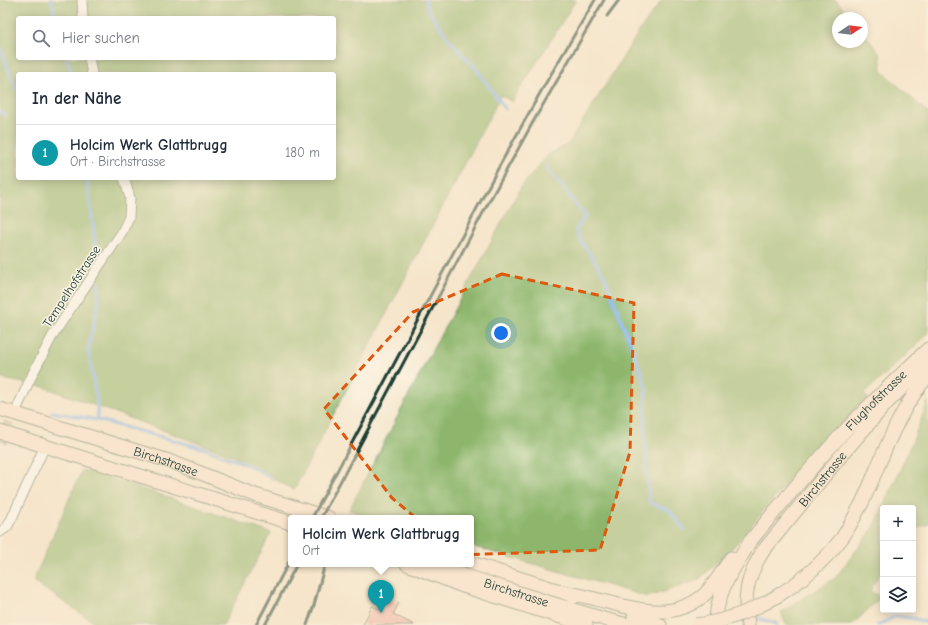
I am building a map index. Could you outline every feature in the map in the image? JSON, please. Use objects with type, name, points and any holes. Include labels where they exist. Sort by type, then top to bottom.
[{"type":"main road","name":"Flughofstrasse","points":[[748,544],[765,522],[842,434],[928,349]]},
{"type":"main road","name":"Birchstrasse","points":[[748,625],[745,599],[750,576],[763,551],[839,458],[884,406],[928,362]]},
{"type":"main road","points":[[696,625],[732,618],[759,607],[785,592],[827,556],[842,537],[862,503],[897,423],[914,395],[928,376]]},
{"type":"main road","name":"Birchstrasse","points":[[0,409],[169,461],[255,495],[319,515]]},
{"type":"main road","points":[[45,446],[52,425]]},
{"type":"main road","name":"Birchstrasse","points":[[0,432],[288,522]]},
{"type":"main road","name":"Birchstrasse","points":[[474,564],[566,593],[643,612],[666,614],[677,612],[693,604],[704,596],[736,551],[748,544]]},
{"type":"main road","points":[[716,625],[717,606],[722,593],[748,544]]},
{"type":"main road","name":"Birchstrasse","points":[[415,567],[460,585],[586,625]]},
{"type":"main road","name":"Birchstrasse","points":[[438,567],[557,605],[628,625]]},
{"type":"main road","name":"Birchstrasse","points":[[566,593],[585,602],[660,625]]},
{"type":"street","points":[[82,0],[83,16]]},
{"type":"street","points":[[89,60],[92,72]]},
{"type":"street","name":"Tempelhofstrasse","points":[[18,406],[53,335],[122,232],[129,217],[130,198],[125,180]]},
{"type":"street","points":[[0,532],[7,527],[11,520],[45,446]]},
{"type":"highlighted area","points":[[502,274],[634,303],[630,452],[600,550],[460,555],[392,498],[324,409],[413,312]]},
{"type":"green space","points":[[0,0],[576,0],[512,102],[501,95],[294,490],[231,455],[44,387],[0,377]]},
{"type":"green space","points":[[662,0],[836,0],[846,12],[832,12],[832,48],[868,48],[868,38],[880,53],[882,71],[928,113],[928,334],[864,394],[868,398],[808,458],[729,552],[698,580],[648,597],[474,547],[474,515],[365,515],[349,510],[427,360],[521,187],[548,155],[569,143],[640,30]]},
{"type":"green space","points":[[928,401],[928,524],[916,529],[916,505],[884,505],[910,448]]},
{"type":"green space","points":[[82,470],[109,477],[271,533],[223,625],[98,625],[33,581]]},
{"type":"green space","points":[[880,514],[880,573],[870,591],[880,596],[880,598],[852,625],[786,625],[781,612],[835,578],[874,527]]},
{"type":"building","points":[[389,598],[399,603],[393,614],[414,625],[363,625],[372,606],[383,611]]},
{"type":"waterway","points":[[51,0],[55,16]]},
{"type":"waterway","points":[[426,0],[427,9],[452,43],[477,70],[505,109]]},
{"type":"waterway","points":[[0,47],[16,89]]},
{"type":"waterway","points":[[68,60],[70,72]]},
{"type":"waterway","points":[[0,112],[5,115]]},
{"type":"waterway","points":[[546,166],[585,216],[576,230],[580,239],[604,275],[638,363],[646,389],[644,424],[649,502],[670,511],[685,530]]},
{"type":"waterway","points":[[87,180],[96,250]]},
{"type":"waterway","points":[[98,282],[99,300],[88,349],[96,395],[98,420]]},
{"type":"waterway","points":[[52,412],[98,420],[206,449],[249,465],[271,478]]},
{"type":"waterway","points":[[878,625],[896,616],[912,618],[928,623]]},
{"type":"waterway","points":[[757,618],[775,623],[777,625]]},
{"type":"tunnel","points":[[0,443],[17,408]]},
{"type":"railway","points":[[314,515],[501,163],[544,86],[595,0]]},
{"type":"railway","points":[[323,515],[484,211],[533,122],[604,0]]},
{"type":"railway","points":[[607,16],[619,0]]},
{"type":"railway","points":[[256,625],[288,564]]},
{"type":"railway","points":[[265,625],[295,567]]},
{"type":"railway","points":[[307,625],[324,567]]},
{"type":"place","name":"Holcim Werk Glattbrugg","points":[[381,613]]}]
